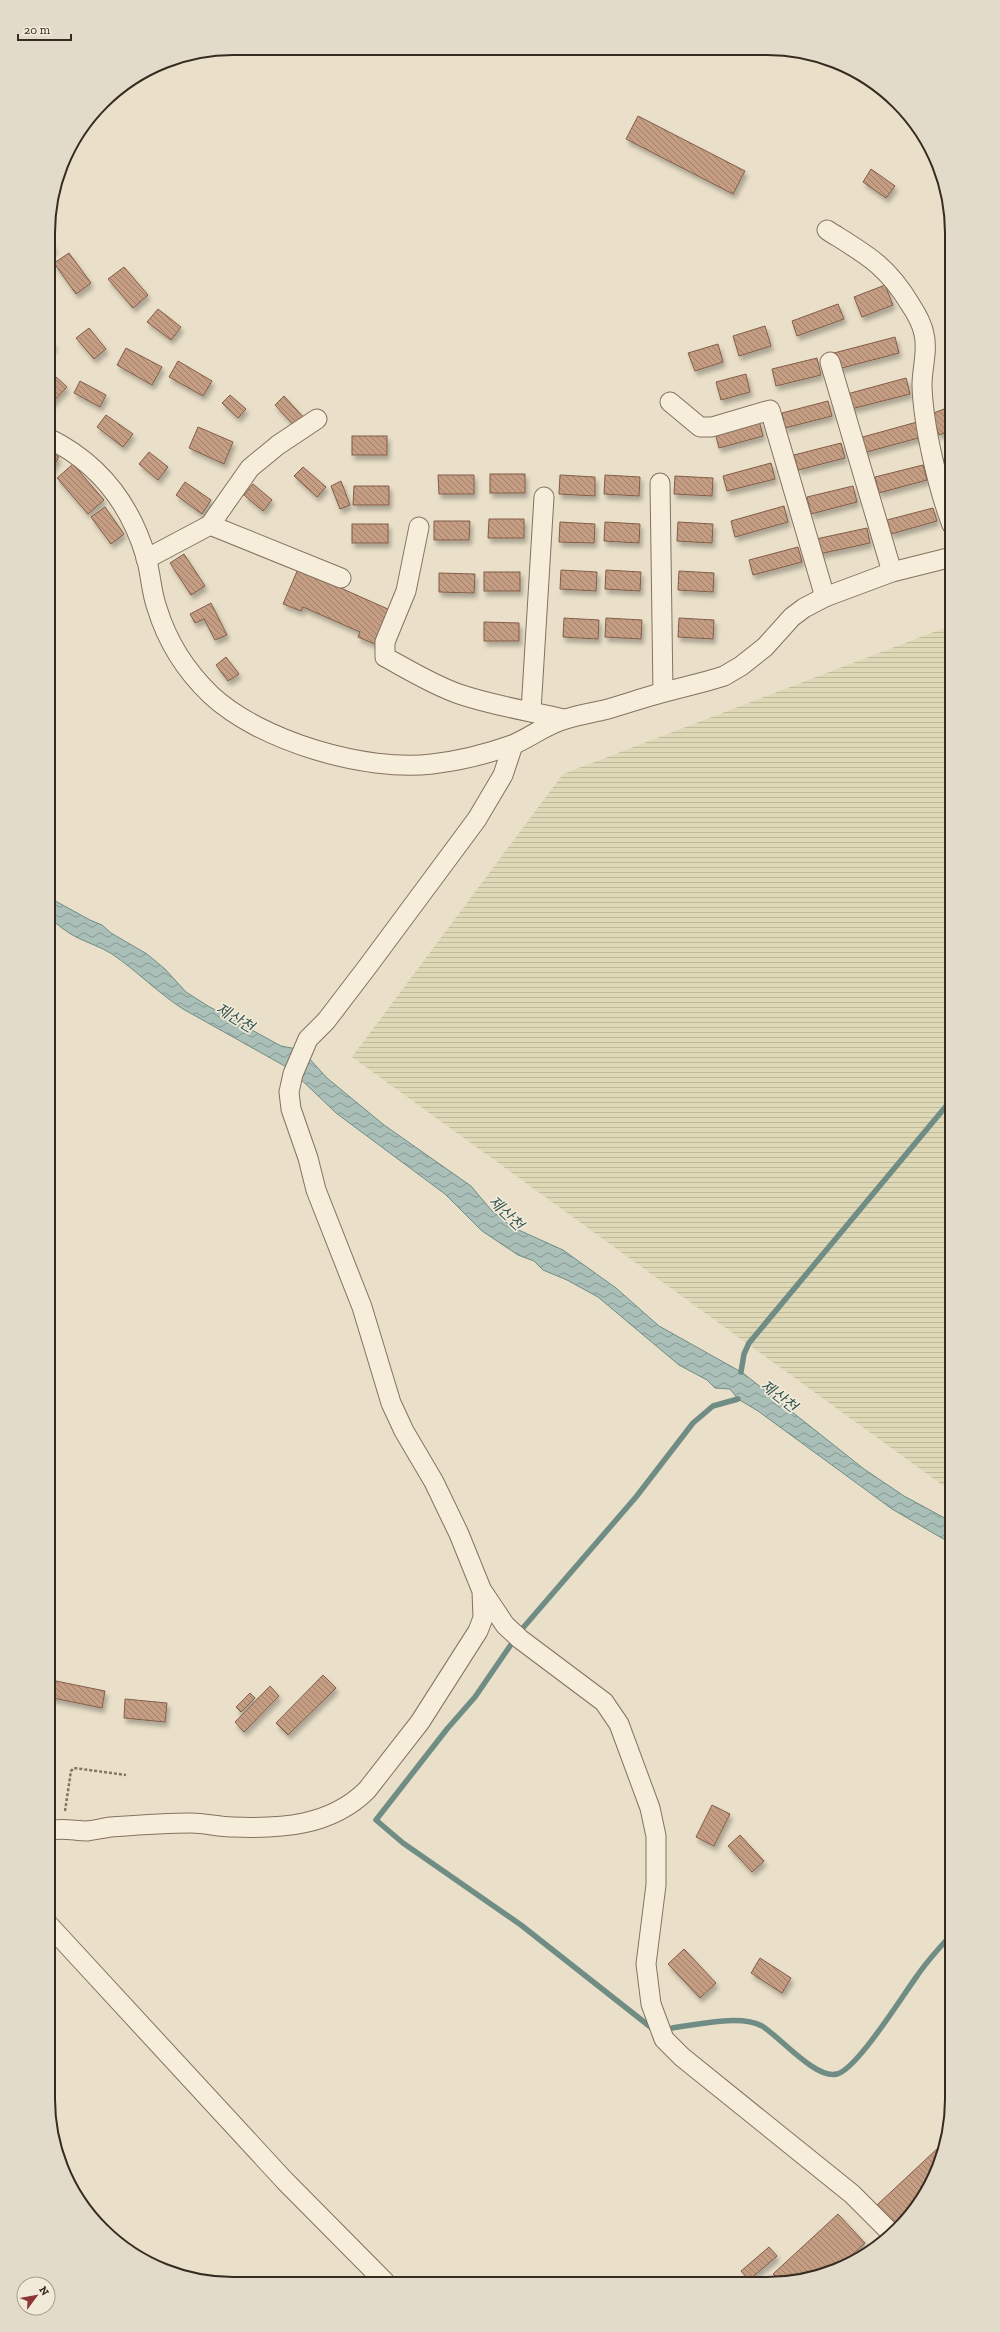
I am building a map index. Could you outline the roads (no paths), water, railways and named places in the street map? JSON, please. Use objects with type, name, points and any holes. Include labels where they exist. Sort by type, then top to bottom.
[{"type":"street","points":[[827,230],[880,264],[894,279],[920,321],[924,334],[925,354],[922,384],[925,417],[945,507]]},
{"type":"street","points":[[830,362],[892,572]]},
{"type":"street","points":[[670,402],[700,427],[712,427],[770,410],[825,597]]},
{"type":"street","points":[[146,559],[210,526],[250,468],[278,445],[317,419]]},
{"type":"street","points":[[55,442],[72,450],[87,462],[119,498],[139,537],[146,559],[156,607],[176,652],[210,695],[225,707],[252,723],[284,738],[317,750],[363,762],[398,765],[448,761],[513,745],[564,719],[605,710],[663,692],[724,676],[741,666],[765,647],[792,617],[804,608],[825,597],[892,572],[945,559]]},
{"type":"street","points":[[660,483],[663,692]]},
{"type":"street","points":[[531,711],[544,497]]},
{"type":"street","points":[[210,526],[341,578]]},
{"type":"street","points":[[419,527],[406,591],[384,642],[385,657],[458,694],[494,705],[531,711],[564,719]]},
{"type":"street","points":[[513,745],[503,775],[477,818],[326,1021],[308,1039],[293,1074],[289,1092],[291,1109],[308,1158],[316,1190],[334,1241],[362,1307],[390,1403],[404,1431],[434,1482],[459,1534],[482,1591],[505,1625],[604,1702],[619,1724],[650,1808],[656,1836],[656,1885],[646,1964],[651,2004],[664,2039],[682,2057],[852,2194],[888,2230]]},
{"type":"street","points":[[55,1830],[88,1831],[143,1824],[193,1823],[232,1827],[289,1827],[318,1820],[341,1809],[357,1800],[367,1790],[429,1710],[478,1630],[483,1618],[482,1591]]},
{"type":"street","points":[[55,1932],[285,2181],[380,2277]]},
{"type":"water","points":[[55,901],[102,925],[111,933],[147,954],[165,969],[186,992],[208,1006],[281,1046],[297,1049],[307,1056],[327,1078],[384,1125],[471,1186],[492,1211],[512,1227],[563,1250],[616,1288],[659,1326],[743,1373],[864,1469],[904,1496],[945,1518],[945,1540],[892,1509],[758,1411],[738,1399],[730,1389],[715,1388],[707,1380],[679,1365],[598,1297],[567,1280],[543,1270],[534,1261],[518,1255],[482,1231],[445,1194],[336,1113],[290,1069],[183,1009],[112,954],[76,937],[55,922]]},
{"type":"waterway","points":[[741,1372],[744,1354],[749,1343],[945,1107]]},
{"type":"waterway","points":[[522,1629],[636,1497],[693,1423],[713,1406],[738,1399]]},
{"type":"waterway","points":[[510,1646],[475,1697],[447,1729],[376,1820],[403,1843],[521,1925],[653,2029]]},
{"type":"waterway","points":[[672,2028],[718,2021],[742,2021],[753,2023],[762,2026],[769,2031],[809,2064],[828,2074],[837,2074],[846,2069],[867,2046],[925,1965],[945,1942]]},
{"type":"water label","name":"제산천","points":[[235,1018]]},
{"type":"water label","name":"제산천","points":[[506,1213]]},
{"type":"water label","name":"제산천","points":[[779,1396]]}]
